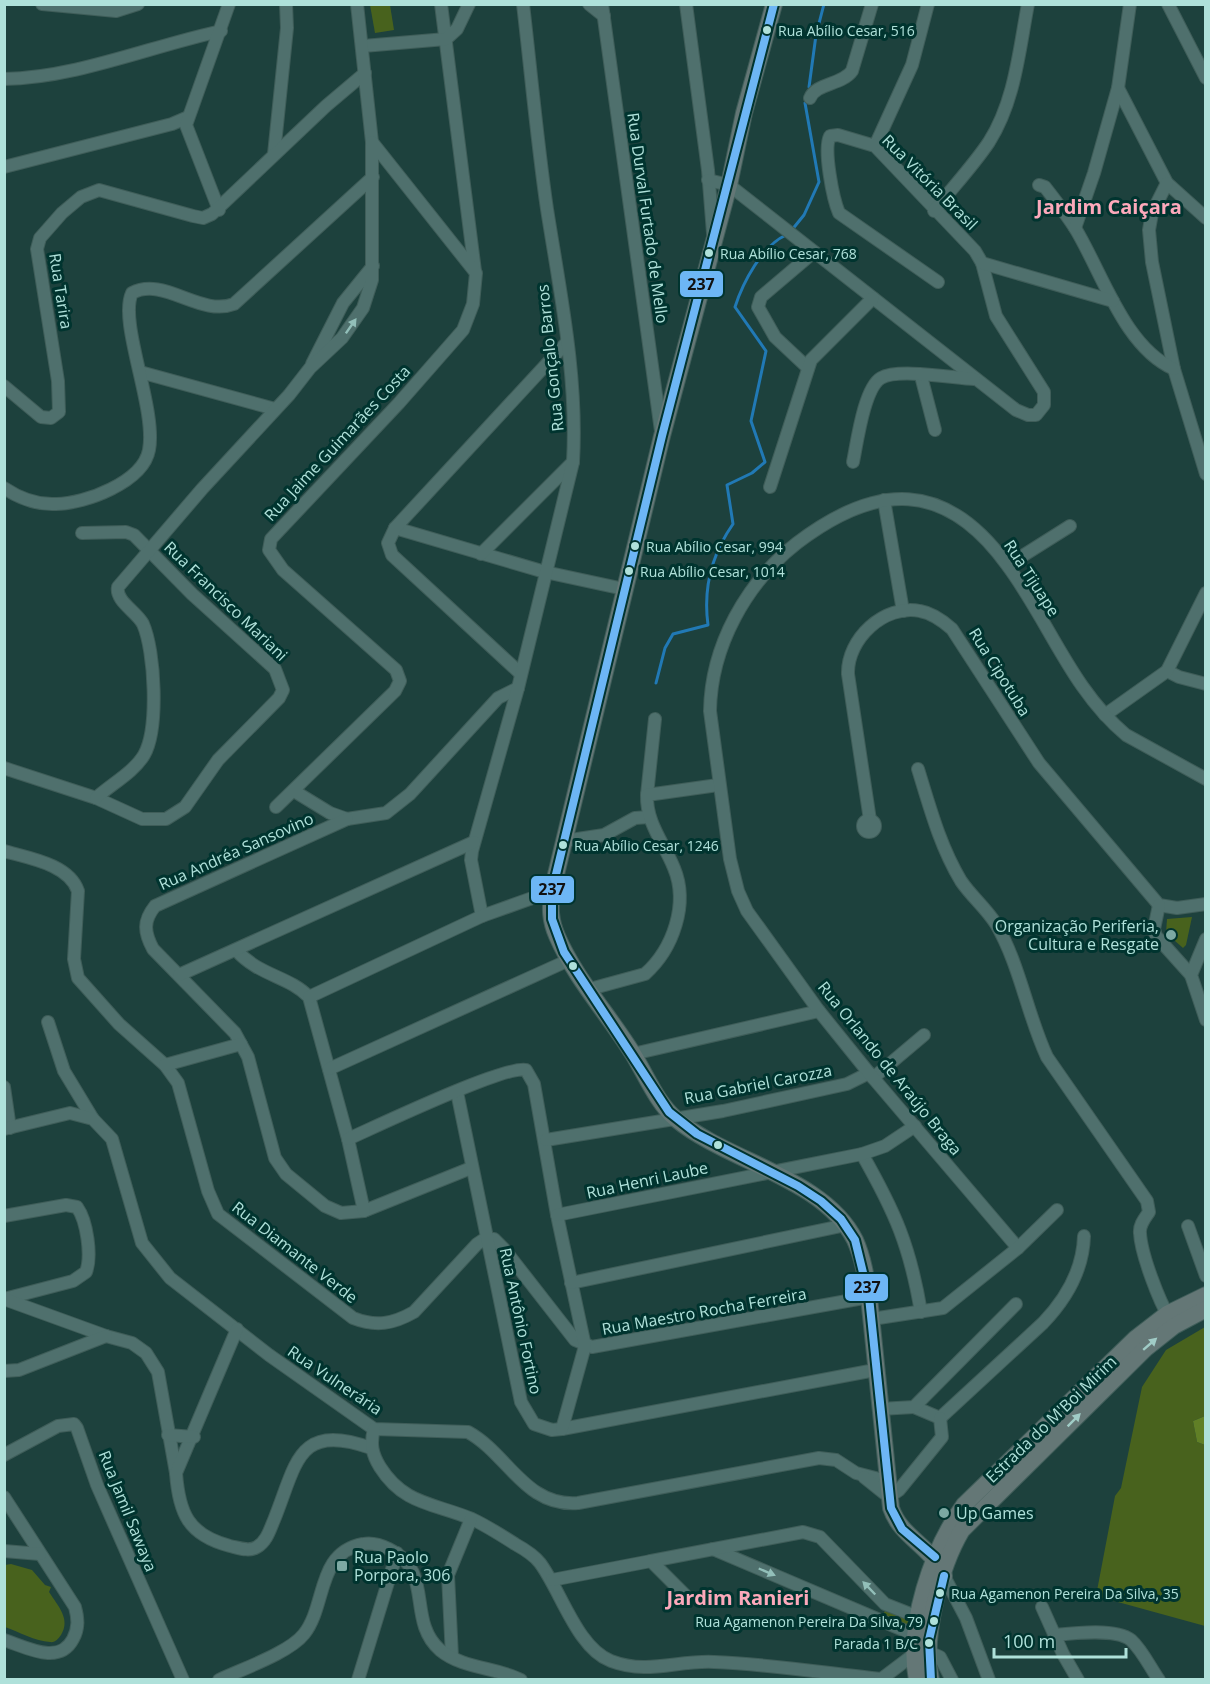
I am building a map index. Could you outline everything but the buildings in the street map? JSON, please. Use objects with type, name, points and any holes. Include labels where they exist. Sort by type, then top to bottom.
[{"type":"main road","points":[[774,4],[744,113],[729,186],[662,436],[624,590],[552,891],[551,922],[569,960],[675,1117],[715,1144],[770,1171],[830,1208],[846,1226],[860,1251],[869,1297],[888,1489],[894,1516],[902,1529],[935,1557],[944,1576]]},
{"type":"main road","name":"Estrada do M'Boi Mirim","points":[[931,1680],[915,1635],[935,1557],[953,1520],[995,1472],[1136,1338],[1171,1320],[1206,1295]]},
{"type":"main road","name":"Estrada do M'Boi Mirim","points":[[917,1680],[920,1653],[954,1542],[962,1530],[1145,1349],[1171,1320],[1206,1309]]},
{"type":"street","points":[[42,4],[116,11],[138,4]]},
{"type":"street","points":[[229,4],[221,31],[186,118],[188,134],[219,210],[274,154],[365,73]]},
{"type":"street","points":[[274,154],[287,28],[286,4]]},
{"type":"street","points":[[96,798],[143,758],[153,720],[154,686],[143,624],[120,597],[118,587],[310,368],[342,338],[369,295],[373,266],[372,142],[357,4]]},
{"type":"street","points":[[441,4],[476,273]]},
{"type":"street","points":[[363,46],[446,39],[457,29],[470,4]]},
{"type":"street","name":"Rua Gonçalo Barros","points":[[482,916],[471,860],[474,842],[518,688],[573,462],[574,410],[567,342],[544,185],[523,4]]},
{"type":"street","points":[[589,4],[603,10]]},
{"type":"street","points":[[687,4],[713,240]]},
{"type":"street","points":[[810,98],[814,91],[845,78],[852,71],[872,4]]},
{"type":"street","points":[[875,146],[912,65],[928,4]]},
{"type":"street","points":[[934,211],[978,157],[997,127],[1013,87],[1028,4]]},
{"type":"street","points":[[1074,228],[1094,173],[1118,88],[1130,4]]},
{"type":"street","points":[[1168,4],[1206,78]]},
{"type":"street","name":"Rua Durval Furtado de Mello","points":[[603,10],[662,436]]},
{"type":"street","points":[[4,79],[77,68],[221,31]]},
{"type":"street","points":[[1118,88],[1167,183],[1206,218]]},
{"type":"street","points":[[4,167],[172,124],[186,118]]},
{"type":"street","name":"Rua Vitória Brasil","points":[[938,282],[839,213],[831,182],[827,140],[830,136],[838,135],[875,146],[934,211],[975,251],[982,263]]},
{"type":"street","points":[[372,142],[476,273]]},
{"type":"street","points":[[4,488],[32,501],[54,504],[82,499],[130,478],[142,468],[149,450],[149,430],[128,313],[132,293],[147,287],[217,308],[234,304],[373,177]]},
{"type":"street","points":[[708,180],[729,186],[974,379],[1016,410],[1034,416],[1044,405],[1044,392],[996,316],[982,263]]},
{"type":"street","points":[[1167,183],[1156,201],[1149,230],[1174,369],[1206,474]]},
{"type":"street","points":[[1038,185],[1045,187],[1074,228],[1113,301],[1148,352],[1174,369]]},
{"type":"street","name":"Rua Tarira","points":[[4,386],[41,417],[51,418],[59,412],[58,381],[37,249],[40,238],[72,204],[81,197],[99,190],[203,218],[219,210]]},
{"type":"street","points":[[808,368],[775,337],[758,307],[761,297],[814,252]]},
{"type":"street","points":[[982,263],[1113,301]]},
{"type":"street","points":[[310,368],[343,303],[373,266]]},
{"type":"street","name":"Rua Jaime Guimarães Costa","points":[[294,790],[395,691],[400,681],[396,670],[283,570],[269,550],[271,539],[399,403],[463,330],[473,304],[476,273]]},
{"type":"street","points":[[770,487],[813,357],[873,298]]},
{"type":"street","points":[[521,674],[392,555],[388,543],[395,528],[567,342]]},
{"type":"street","points":[[140,372],[275,409]]},
{"type":"street","points":[[853,462],[865,410],[874,384],[888,376],[974,379]]},
{"type":"street","points":[[921,376],[935,430]]},
{"type":"street","points":[[481,554],[573,462]]},
{"type":"street","name":"Rua Tijuape","points":[[734,877],[718,785],[710,698],[720,654],[741,607],[773,565],[814,530],[853,509],[884,500],[917,499],[938,507],[971,527],[1008,565],[1072,674],[1105,715],[1126,735],[1206,779]]},
{"type":"street","points":[[870,820],[848,666],[856,642],[865,631],[878,621],[903,610],[884,500]]},
{"type":"street","points":[[1008,565],[1070,526]]},
{"type":"street","points":[[395,528],[545,572],[624,590]]},
{"type":"street","name":"Rua Francisco Mariani","points":[[4,768],[96,798],[150,820],[173,815],[184,807],[219,760],[279,698],[283,690],[275,669],[192,594],[149,549],[130,533],[82,533]]},
{"type":"street","points":[[1105,715],[1167,671],[1204,598]]},
{"type":"street","name":"Rua Cipotuba","points":[[903,610],[927,613],[952,629],[1039,763],[1159,905]]},
{"type":"street","points":[[1167,671],[1179,677],[1206,684]]},
{"type":"street","points":[[276,807],[294,790],[330,813],[347,819],[380,815],[399,805],[462,741],[498,698],[518,688]]},
{"type":"street","points":[[590,989],[645,974],[673,934],[677,923],[680,889],[674,869],[650,817],[647,795],[656,718]]},
{"type":"street","points":[[918,769],[949,859],[962,883],[995,923],[1024,992],[1047,1057],[1147,1201],[1149,1212],[1141,1225],[1140,1234],[1156,1291],[1171,1320]]},
{"type":"street","points":[[647,795],[718,785]]},
{"type":"street","points":[[564,841],[604,835],[635,818],[650,817]]},
{"type":"street","name":"Rua Andréa Sansovino","points":[[347,819],[155,906],[148,914],[145,927],[146,936],[153,949],[229,1026],[241,1044],[248,1057],[275,1158],[280,1168],[325,1206],[341,1213],[364,1211],[471,1168]]},
{"type":"street","points":[[179,975],[474,842]]},
{"type":"street","name":"Rua Diamante Verde","points":[[4,851],[47,864],[72,879],[78,891],[74,959],[78,978],[118,1024],[165,1065],[178,1083],[208,1191],[218,1214],[353,1318],[380,1325],[401,1320],[414,1312],[477,1244],[486,1239]]},
{"type":"street","name":"Rua Orlando de Araújo Braga","points":[[734,877],[743,904],[758,929],[819,1011],[1018,1248]]},
{"type":"street","points":[[309,997],[482,916],[552,891]]},
{"type":"street","points":[[1206,904],[1177,908],[1159,905],[1154,929],[1156,936],[1191,975],[1206,1020]]},
{"type":"street","points":[[1191,975],[1206,939]]},
{"type":"street","points":[[236,950],[254,967],[296,987],[309,997],[348,1139],[364,1211]]},
{"type":"street","points":[[329,1069],[569,960]]},
{"type":"street","points":[[633,1054],[819,1011]]},
{"type":"street","name":"Rua Vulnerária","points":[[48,1022],[64,1071],[93,1119],[112,1139],[138,1233],[155,1263],[170,1278],[237,1329],[374,1429],[468,1432],[535,1493],[568,1503],[819,1458],[836,1460],[888,1489]]},
{"type":"street","name":"Rua Gabriel Carozza","points":[[546,1140],[675,1117],[723,1111],[847,1083],[871,1075],[924,1035]]},
{"type":"street","points":[[165,1065],[198,1054],[241,1044]]},
{"type":"street","points":[[348,1139],[494,1075],[521,1068],[526,1070],[534,1084],[546,1140],[557,1215],[585,1346],[562,1429]]},
{"type":"street","points":[[4,1087],[7,1129],[70,1113],[93,1119]]},
{"type":"street","name":"Rua Antônio Fortino","points":[[457,1092],[521,1402],[534,1424],[552,1430],[562,1429],[875,1370]]},
{"type":"street","name":"Rua Henri Laube","points":[[557,1215],[862,1154],[885,1146],[915,1126]]},
{"type":"street","points":[[862,1154],[902,1231],[921,1312]]},
{"type":"street","points":[[4,1216],[66,1205],[77,1207],[84,1219],[88,1260],[86,1272],[73,1281],[4,1299]]},
{"type":"street","points":[[872,1319],[943,1308],[1018,1248],[1057,1210]]},
{"type":"street","points":[[571,1283],[846,1226]]},
{"type":"street","points":[[1188,1226],[1206,1276]]},
{"type":"street","points":[[888,1489],[898,1491],[941,1440],[940,1418],[1058,1307],[1080,1266],[1084,1236]]},
{"type":"street","name":"Rua Maestro Rocha Ferreira","points":[[486,1239],[494,1239],[504,1249],[558,1320],[575,1340],[585,1346],[598,1347],[656,1337],[869,1297]]},
{"type":"street","points":[[4,1299],[139,1346],[155,1363],[176,1473],[179,1504],[189,1523],[210,1539],[243,1549],[252,1549],[267,1537],[294,1467],[311,1445],[337,1438],[371,1448]]},
{"type":"street","points":[[914,1407],[1016,1304]]},
{"type":"street","points":[[176,1473],[194,1437],[237,1329]]},
{"type":"street","points":[[4,1371],[19,1371],[106,1336]]},
{"type":"street","points":[[880,1409],[914,1407],[940,1418]]},
{"type":"street","name":"Rua Jamil Sawaya","points":[[4,1455],[58,1426],[74,1424],[97,1485],[183,1680]]},
{"type":"street","points":[[374,1429],[371,1448],[381,1468],[399,1491],[413,1500],[471,1519],[527,1551],[539,1561],[552,1580],[592,1648],[610,1660],[636,1667],[663,1668],[714,1662],[881,1679],[920,1653],[940,1657],[952,1680]]},
{"type":"street","points":[[168,1435],[194,1437]]},
{"type":"street","points":[[4,1497],[75,1607],[78,1617],[78,1626],[69,1647],[59,1654],[50,1654],[4,1640]]},
{"type":"street","points":[[452,1657],[448,1575],[471,1519]]},
{"type":"street","points":[[552,1580],[783,1535],[811,1533],[820,1537],[885,1604],[918,1617]]},
{"type":"street","points":[[219,1680],[297,1641],[309,1625],[332,1562],[344,1551],[367,1543],[380,1545],[397,1552],[413,1570],[422,1619],[429,1634],[441,1650],[452,1657],[521,1680]]},
{"type":"street","points":[[713,1549],[915,1635]]},
{"type":"street","points":[[4,1551],[40,1554]]},
{"type":"street","points":[[358,1680],[397,1552]]},
{"type":"street","points":[[651,1561],[685,1595]]},
{"type":"street","points":[[944,1576],[959,1603],[989,1680]]},
{"type":"street","points":[[879,1620],[885,1604]]},
{"type":"street","points":[[1042,1607],[1063,1654],[1078,1680]]},
{"type":"street","points":[[1055,1635],[1094,1633],[1125,1637],[1135,1645],[1159,1680]]},
{"type":"green space","points":[[370,5],[390,5],[394,30],[375,33]]},
{"type":"green space","points":[[1192,917],[1186,945],[1183,948],[1166,933],[1167,919]]},
{"type":"green space","points":[[1205,1327],[1205,1416],[1193,1421],[1197,1442],[1205,1445],[1205,1626],[1096,1596],[1115,1496],[1121,1488],[1142,1387],[1166,1350]]},
{"type":"green space","points":[[1205,1416],[1205,1445],[1197,1442],[1193,1421]]},
{"type":"green space","points":[[11,1564],[32,1570],[45,1585],[51,1587],[49,1592],[62,1613],[65,1624],[61,1635],[55,1641],[39,1640],[5,1627],[5,1565]]},
{"type":"green space","points":[[886,1608],[913,1619],[911,1631],[881,1621]]},
{"type":"waterway","points":[[809,87],[816,35],[824,4]]},
{"type":"waterway","points":[[791,231],[804,215],[819,182],[805,103]]},
{"type":"waterway","points":[[656,683],[665,648],[673,634],[708,625],[707,598],[711,572],[720,547],[733,524],[727,485],[752,473],[765,462],[751,421],[766,351],[735,307],[743,287],[761,256],[777,240],[786,235]]},
{"type":"transit line","name":"237","points":[[774,4],[662,436],[552,891],[552,919],[564,952],[669,1112],[697,1134],[798,1186],[821,1201],[841,1219],[855,1240],[869,1297],[891,1508],[902,1529],[935,1557]]},
{"type":"transit line","name":"237","points":[[931,1680],[929,1640],[944,1576]]},
{"type":"place","name":"Rua Abílio Cesar, 516","points":[[767,30]]},
{"type":"place","name":"Rua Abílio Cesar, 768","points":[[709,253]]},
{"type":"place","name":"Rua Abílio Cesar, 994","points":[[635,546]]},
{"type":"place","name":"Rua Abílio Cesar, 1014","points":[[629,571]]},
{"type":"place","name":"Rua Abílio Cesar, 1246","points":[[563,845]]},
{"type":"place","name":"Organização Periferia, Cultura e Resgate","points":[[1171,935]]},
{"type":"place","name":"Up Games","points":[[944,1513]]},
{"type":"place","name":"Rua Paolo Porpora, 306","points":[[342,1566]]},
{"type":"place","name":"Rua Agamenon Pereira Da Silva, 35","points":[[940,1593]]},
{"type":"place","name":"Rua Agamenon Pereira Da Silva, 79","points":[[934,1621]]},
{"type":"place","name":"Parada 1 B/C","points":[[929,1643]]},
{"type":"district","name":"Jardim Caiçara","points":[[1109,207]]},
{"type":"district","name":"Jardim Ranieri","points":[[738,1598]]}]
